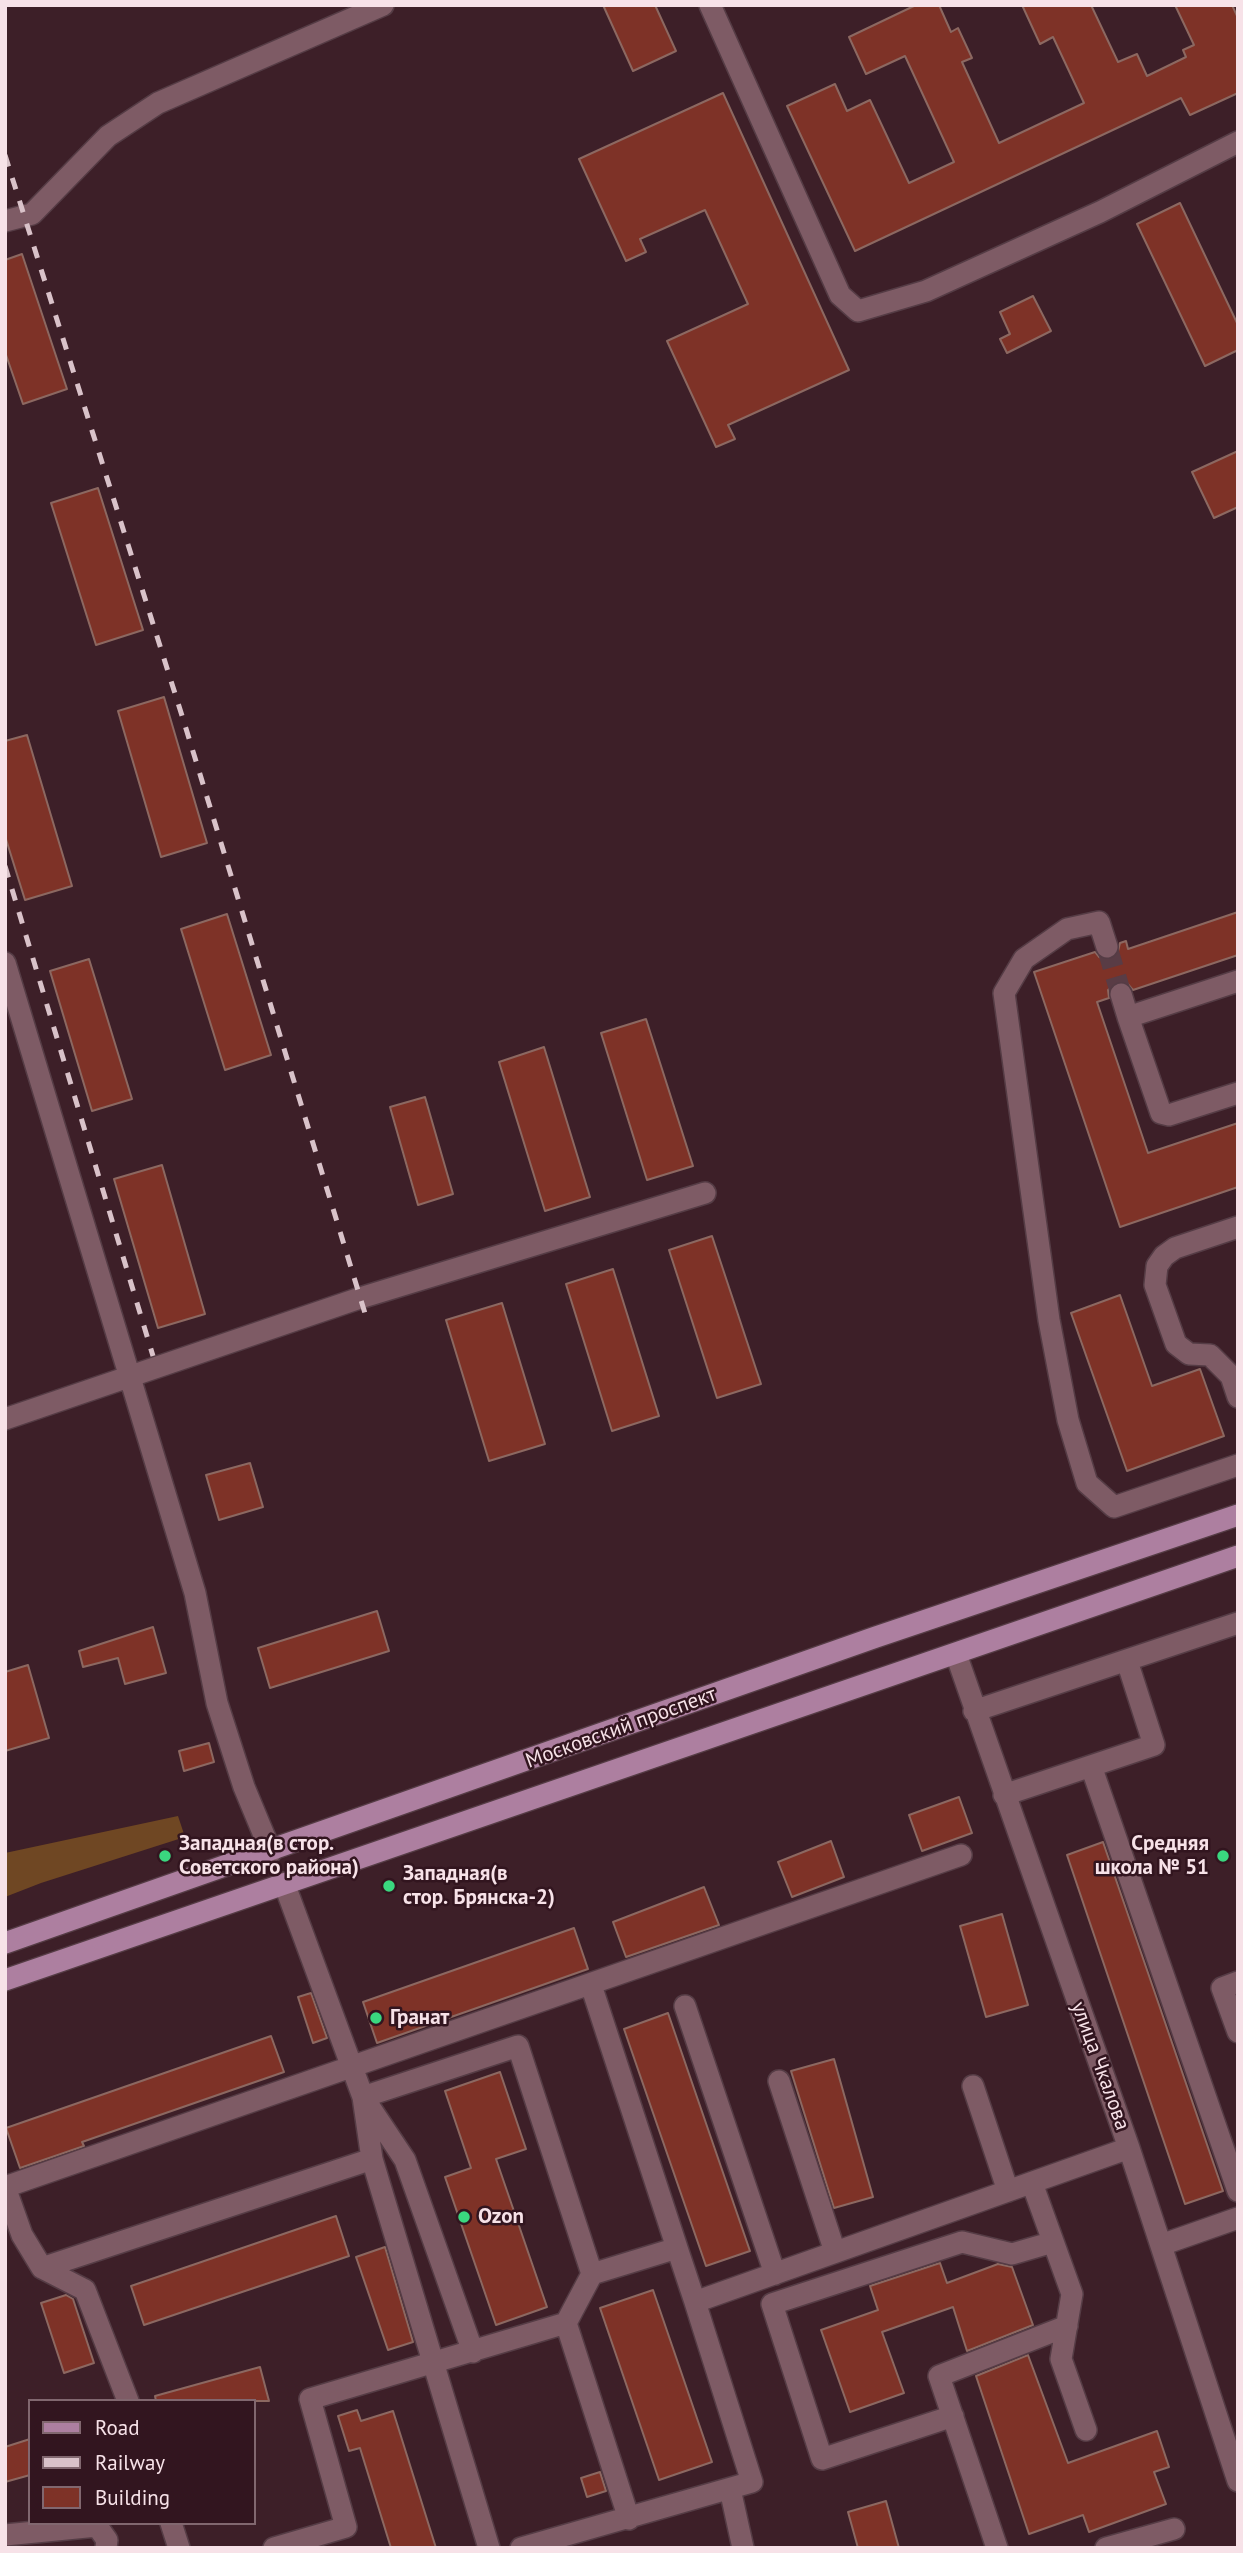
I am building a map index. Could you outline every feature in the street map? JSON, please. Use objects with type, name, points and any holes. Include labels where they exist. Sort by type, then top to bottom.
[{"type":"main road","name":"Московский проспект","points":[[5,1943],[271,1852],[876,1637],[1238,1515]]},
{"type":"main road","name":"Московский проспект","points":[[5,1980],[1238,1556]]},
{"type":"street","points":[[5,221],[32,214],[108,136],[158,103],[383,5]]},
{"type":"street","points":[[710,5],[840,295],[858,311],[926,291],[1100,212],[1238,142]]},
{"type":"street","points":[[1107,947],[1099,922],[1067,929],[1024,959],[1004,993],[1049,1320],[1068,1420],[1087,1483],[1114,1507],[1238,1465]]},
{"type":"street","points":[[5,963],[195,1593],[217,1703],[244,1787],[271,1852]]},
{"type":"street","points":[[1128,1017],[1238,981]]},
{"type":"street","points":[[1121,994],[1161,1113],[1169,1115],[1238,1093]]},
{"type":"street","points":[[5,1419],[360,1298],[705,1193]]},
{"type":"street","points":[[1238,1227],[1175,1248],[1164,1256],[1157,1266],[1155,1284],[1177,1344],[1189,1354],[1210,1355],[1234,1370],[1238,1397]]},
{"type":"street","points":[[974,1711],[1238,1622]]},
{"type":"street","name":"улица Чкалова","points":[[956,1654],[1129,2148],[1238,2481]]},
{"type":"street","points":[[1004,1795],[1154,1745],[1127,1661]]},
{"type":"street","points":[[1091,1766],[1238,2191]]},
{"type":"street","points":[[127,2399],[85,2290],[42,2268],[22,2235],[5,2187],[961,1855]]},
{"type":"street","points":[[284,1883],[363,2097],[372,2159],[489,2548]]},
{"type":"street","points":[[1238,1982],[1222,1988],[1238,2032]]},
{"type":"street","points":[[522,2548],[752,2482],[591,1984]]},
{"type":"street","points":[[685,2006],[775,2274]]},
{"type":"street","points":[[363,2097],[518,2046],[592,2274]]},
{"type":"street","points":[[779,2081],[835,2252]]},
{"type":"street","points":[[972,2085],[1008,2191]]},
{"type":"street","points":[[363,2097],[405,2160],[473,2352]]},
{"type":"street","points":[[695,2302],[1129,2148]]},
{"type":"street","points":[[42,2268],[372,2159]]},
{"type":"street","points":[[1032,2182],[1072,2294],[1061,2359],[1086,2430]]},
{"type":"street","points":[[1161,2245],[1238,2218]]},
{"type":"street","points":[[953,2416],[822,2459],[772,2304],[962,2242],[1012,2254],[1053,2242]]},
{"type":"street","points":[[274,2548],[346,2527],[310,2399],[566,2323],[592,2274],[677,2248]]},
{"type":"street","points":[[566,2323],[629,2519]]},
{"type":"street","points":[[997,2548],[939,2376],[1067,2326]]},
{"type":"street","points":[[730,2489],[744,2548]]},
{"type":"street","points":[[172,2525],[179,2548]]},
{"type":"street","points":[[5,2535],[97,2526],[107,2540],[106,2548]]},
{"type":"street","points":[[1106,2548],[1174,2529]]},
{"type":"shaded area","points":[[178,1816],[185,1837],[5,1897],[5,1853]]},
{"type":"building","points":[[603,5],[655,5],[676,51],[633,71]]},
{"type":"building","points":[[916,5],[939,5],[951,32],[958,28],[972,58],[962,62],[999,143],[1084,103],[1053,37],[1040,44],[1022,5],[1091,5],[1118,62],[1137,54],[1147,76],[1186,57],[1183,50],[1194,45],[1175,5],[1232,5],[1238,18],[1238,93],[1190,115],[1181,98],[855,251],[787,106],[835,84],[847,111],[870,100],[909,183],[954,162],[905,56],[866,74],[849,37]]},
{"type":"building","points":[[723,93],[849,370],[728,425],[735,439],[716,447],[667,341],[748,304],[705,210],[640,239],[646,252],[626,261],[579,159]]},
{"type":"building","points":[[1180,203],[1238,325],[1238,350],[1205,366],[1137,224]]},
{"type":"building","points":[[22,254],[67,389],[23,404],[5,352],[5,260]]},
{"type":"building","points":[[1033,296],[1051,331],[1007,353],[1000,339],[1010,334],[1000,312]]},
{"type":"building","points":[[1238,451],[1238,507],[1214,518],[1192,472]]},
{"type":"building","points":[[98,488],[143,630],[96,645],[51,503]]},
{"type":"building","points":[[164,697],[207,843],[161,857],[118,711]]},
{"type":"building","points":[[27,735],[72,886],[25,900],[5,836],[5,741]]},
{"type":"building","points":[[1238,912],[1238,955],[1133,990],[1125,981],[1117,982],[1108,990],[1109,998],[1097,1002],[1148,1153],[1238,1123],[1238,1187],[1120,1227],[1034,972],[1095,952],[1099,957],[1110,960],[1117,955],[1120,943],[1126,941],[1128,949]]},
{"type":"building","points":[[227,914],[271,1055],[225,1070],[181,929]]},
{"type":"building","points":[[89,959],[132,1099],[92,1111],[50,971]]},
{"type":"building","points":[[646,1019],[693,1166],[647,1180],[601,1033]]},
{"type":"building","points":[[544,1047],[590,1197],[545,1211],[499,1062]]},
{"type":"building","points":[[425,1097],[453,1194],[418,1205],[390,1107]]},
{"type":"building","points":[[162,1165],[205,1314],[158,1328],[114,1179]]},
{"type":"building","points":[[712,1236],[761,1384],[717,1398],[669,1250]]},
{"type":"building","points":[[613,1269],[659,1416],[612,1431],[566,1284]]},
{"type":"building","points":[[1120,1295],[1152,1386],[1200,1369],[1224,1436],[1127,1471],[1071,1313]]},
{"type":"building","points":[[502,1303],[545,1444],[489,1461],[446,1320]]},
{"type":"building","points":[[250,1463],[263,1507],[219,1520],[206,1475]]},
{"type":"building","points":[[377,1611],[389,1651],[270,1688],[258,1648]]},
{"type":"building","points":[[153,1627],[166,1673],[125,1684],[118,1658],[83,1667],[79,1651]]},
{"type":"building","points":[[28,1665],[49,1738],[5,1751],[5,1672]]},
{"type":"building","points":[[209,1743],[214,1762],[184,1771],[179,1751]]},
{"type":"building","points":[[959,1797],[972,1833],[922,1851],[909,1815]]},
{"type":"building","points":[[831,1841],[844,1877],[792,1897],[778,1862]]},
{"type":"building","points":[[1103,1842],[1223,2191],[1185,2204],[1067,1855]]},
{"type":"building","points":[[704,1887],[719,1925],[626,1957],[613,1922]]},
{"type":"building","points":[[1002,1914],[1028,2005],[986,2017],[960,1926]]},
{"type":"building","points":[[574,1928],[588,1969],[377,2043],[363,2002]]},
{"type":"building","points":[[311,1993],[327,2038],[313,2043],[298,1997]]},
{"type":"building","points":[[668,2013],[750,2251],[706,2266],[624,2029]]},
{"type":"building","points":[[271,2036],[284,2072],[82,2142],[84,2146],[20,2168],[6,2128]]},
{"type":"building","points":[[834,2059],[873,2197],[834,2208],[791,2071]]},
{"type":"building","points":[[500,2072],[526,2149],[496,2159],[547,2307],[496,2325],[445,2177],[471,2168],[445,2091]]},
{"type":"building","points":[[336,2216],[349,2256],[144,2325],[131,2286]]},
{"type":"building","points":[[385,2247],[413,2342],[388,2350],[356,2257]]},
{"type":"building","points":[[940,2263],[947,2283],[998,2264],[1012,2267],[1033,2325],[967,2351],[953,2307],[882,2332],[904,2393],[850,2412],[821,2330],[878,2310],[870,2286]]},
{"type":"building","points":[[653,2290],[712,2462],[659,2480],[600,2308]]},
{"type":"building","points":[[66,2295],[73,2299],[94,2363],[64,2373],[41,2303]]},
{"type":"building","points":[[1028,2355],[1068,2463],[1157,2431],[1169,2467],[1154,2472],[1166,2504],[1089,2532],[1083,2515],[1029,2534],[976,2376]]},
{"type":"building","points":[[260,2367],[269,2401],[156,2399],[155,2396]]},
{"type":"building","points":[[357,2410],[361,2421],[393,2411],[436,2548],[391,2548],[360,2448],[349,2451],[338,2416]]},
{"type":"building","points":[[28,2440],[28,2476],[5,2482],[5,2447]]},
{"type":"building","points":[[600,2472],[606,2491],[587,2497],[581,2478]]},
{"type":"building","points":[[886,2501],[899,2548],[858,2548],[848,2512]]},
{"type":"tunnel","points":[[1107,947],[1121,994]]},
{"type":"railway","points":[[5,155],[184,722],[368,1323]]},
{"type":"railway","points":[[5,866],[153,1356]]},
{"type":"place","name":"Западная(в стор. Советского района)","points":[[165,1856]]},
{"type":"place","name":"Средняя школа № 51","points":[[1223,1856]]},
{"type":"place","name":"Западная(в стор. Брянска-2)","points":[[389,1886]]},
{"type":"place","name":"Гранат","points":[[376,2018]]},
{"type":"place","name":"Ozon","points":[[464,2217]]}]
